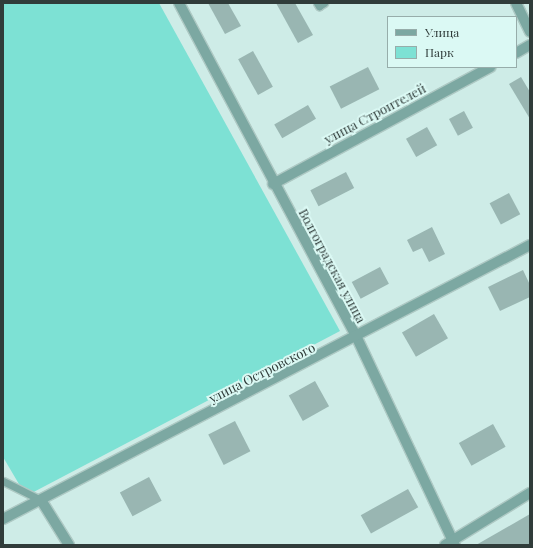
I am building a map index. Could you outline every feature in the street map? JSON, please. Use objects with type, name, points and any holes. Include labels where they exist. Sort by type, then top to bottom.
[{"type":"street","name":"Волгоградская улица","points":[[179,3],[273,184],[357,338],[450,544]]},
{"type":"street","points":[[516,3],[530,32]]},
{"type":"street","points":[[517,52],[530,45]]},
{"type":"street","name":"улица Строителей","points":[[273,184],[488,68]]},
{"type":"street","name":"улица Островского","points":[[3,519],[357,338],[530,246]]},
{"type":"street","points":[[450,544],[530,493]]},
{"type":"street","points":[[41,500],[68,545]]},
{"type":"lane","points":[[317,3],[319,6],[324,3]]},
{"type":"lane","points":[[3,481],[41,500]]},
{"type":"green space","points":[[3,3],[159,3],[340,331],[26,496],[3,457]]},
{"type":"building","points":[[208,3],[228,3],[241,26],[225,34]]},
{"type":"building","points":[[276,3],[295,3],[313,35],[298,43]]},
{"type":"building","points":[[253,51],[273,87],[258,95],[238,59]]},
{"type":"building","points":[[368,67],[379,89],[341,109],[330,87]]},
{"type":"building","points":[[521,77],[530,92],[530,119],[509,84]]},
{"type":"building","points":[[308,105],[316,119],[282,138],[274,124]]},
{"type":"building","points":[[464,111],[473,128],[458,136],[449,119]]},
{"type":"building","points":[[427,127],[437,145],[416,157],[406,139]]},
{"type":"building","points":[[346,172],[354,188],[319,206],[310,190]]},
{"type":"building","points":[[509,193],[520,214],[501,225],[490,203]]},
{"type":"building","points":[[432,227],[445,254],[429,262],[422,248],[413,252],[407,240]]},
{"type":"building","points":[[380,267],[389,284],[361,299],[352,282]]},
{"type":"building","points":[[523,270],[530,285],[530,297],[500,311],[488,287]]},
{"type":"building","points":[[434,314],[448,338],[416,357],[402,332]]},
{"type":"building","points":[[315,381],[329,406],[303,421],[289,396]]},
{"type":"building","points":[[235,421],[250,451],[224,465],[208,435]]},
{"type":"building","points":[[493,424],[506,447],[471,466],[459,443]]},
{"type":"building","points":[[149,477],[162,501],[133,516],[120,492]]},
{"type":"building","points":[[408,489],[418,507],[371,534],[361,515]]},
{"type":"building","points":[[530,514],[530,545],[476,545]]}]
